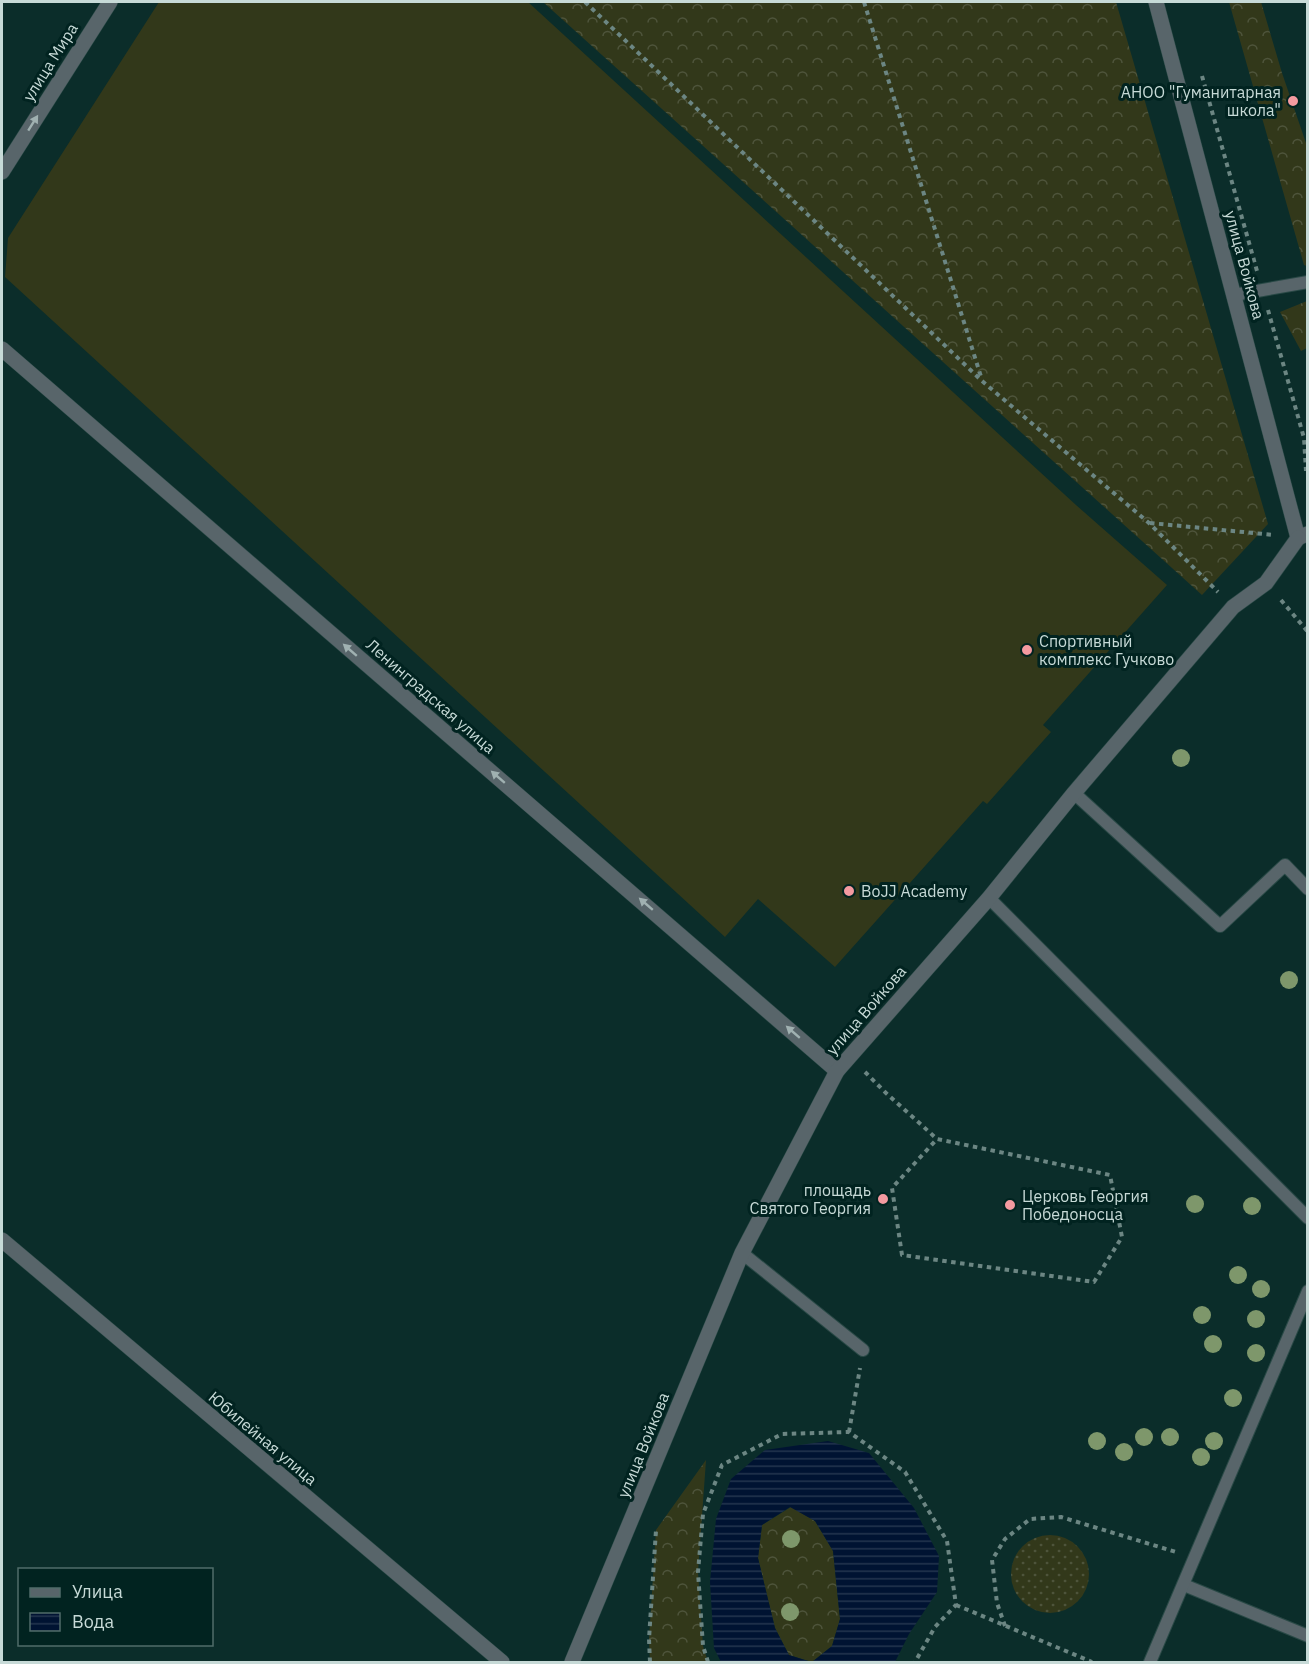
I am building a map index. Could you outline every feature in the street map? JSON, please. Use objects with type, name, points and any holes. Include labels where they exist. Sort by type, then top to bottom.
[{"type":"street","name":"улица Мира","points":[[2,172],[110,2]]},
{"type":"street","name":"улица Войкова","points":[[572,1662],[742,1253],[837,1071],[989,898],[1074,793],[1233,607],[1266,583],[1303,536],[1234,296],[1156,2]]},
{"type":"street","name":"Ленинградская улица","points":[[2,349],[837,1071]]},
{"type":"street","name":"Юбилейная улица","points":[[2,1240],[502,1662]]},
{"type":"lane","points":[[1234,296],[1308,282]]},
{"type":"lane","points":[[1074,793],[1220,926],[1285,865],[1308,889]]},
{"type":"lane","points":[[989,898],[1308,1218]]},
{"type":"lane","points":[[742,1253],[863,1350]]},
{"type":"lane","points":[[1150,1662],[1308,1292]]},
{"type":"lane","points":[[1184,1585],[1308,1636]]},
{"type":"path","points":[[585,2],[982,381],[1149,523],[1233,607]]},
{"type":"path","points":[[864,2],[982,381]]},
{"type":"path","points":[[1200,68],[1304,438],[1306,473]]},
{"type":"path","points":[[1149,523],[1303,536]]},
{"type":"path","points":[[1266,583],[1308,632]]},
{"type":"path","points":[[849,1057],[886,1094],[937,1138],[1110,1175],[1122,1237],[1094,1282],[902,1255],[892,1188],[937,1138]]},
{"type":"path","points":[[849,1432],[863,1350]]},
{"type":"path","points":[[708,1662],[703,1646],[698,1572],[703,1514],[722,1465],[782,1434],[849,1432],[905,1472],[947,1541],[956,1605]]},
{"type":"path","points":[[1005,1626],[997,1603],[992,1560],[1005,1539],[1030,1519],[1061,1517],[1195,1558]]},
{"type":"path","points":[[650,1662],[649,1639],[656,1530]]},
{"type":"path","points":[[956,1605],[1092,1662]]},
{"type":"path","points":[[915,1662],[935,1627],[956,1605]]},
{"type":"green space","points":[[159,2],[528,2],[1076,505],[1167,585],[1043,725],[1051,732],[987,804],[983,801],[835,967],[758,899],[725,937],[5,277],[8,238]]},
{"type":"green space","points":[[543,2],[1116,2],[1268,524],[1202,595]]},
{"type":"green space","points":[[1229,2],[1261,2],[1307,146],[1307,266],[1304,265]]},
{"type":"green space","points":[[1307,301],[1307,348],[1301,351],[1280,312]]},
{"type":"green space","points":[[706,1460],[698,1572],[703,1646],[708,1662],[650,1662],[649,1639],[656,1530]]},
{"type":"green space","points":[[791,1507],[815,1521],[833,1551],[840,1619],[832,1646],[812,1662],[789,1655],[775,1628],[758,1558],[762,1525]]},
{"type":"green space","points":[[1050,1535],[1065,1538],[1078,1546],[1086,1559],[1089,1574],[1086,1589],[1078,1602],[1065,1610],[1050,1613],[1035,1610],[1022,1602],[1014,1589],[1011,1574],[1014,1559],[1022,1546],[1035,1538]]},
{"type":"water","points":[[828,1441],[869,1453],[914,1508],[939,1556],[937,1592],[909,1634],[895,1662],[812,1662],[832,1646],[840,1619],[833,1551],[815,1521],[790,1507],[762,1525],[758,1558],[775,1628],[789,1655],[811,1662],[721,1662],[714,1648],[710,1582],[716,1519],[731,1479],[765,1450]]},
{"type":"place","name":"АНОО \"Гуманитарная школа\"","points":[[1293,101]]},
{"type":"place","name":"Спортивный комплекс Гучково","points":[[1027,650]]},
{"type":"place","name":"BoJJ Academy","points":[[849,891]]},
{"type":"place","name":"площадь Святого Георгия","points":[[883,1199]]},
{"type":"place","name":"Церковь Георгия Победоносца","points":[[1010,1205]]}]
